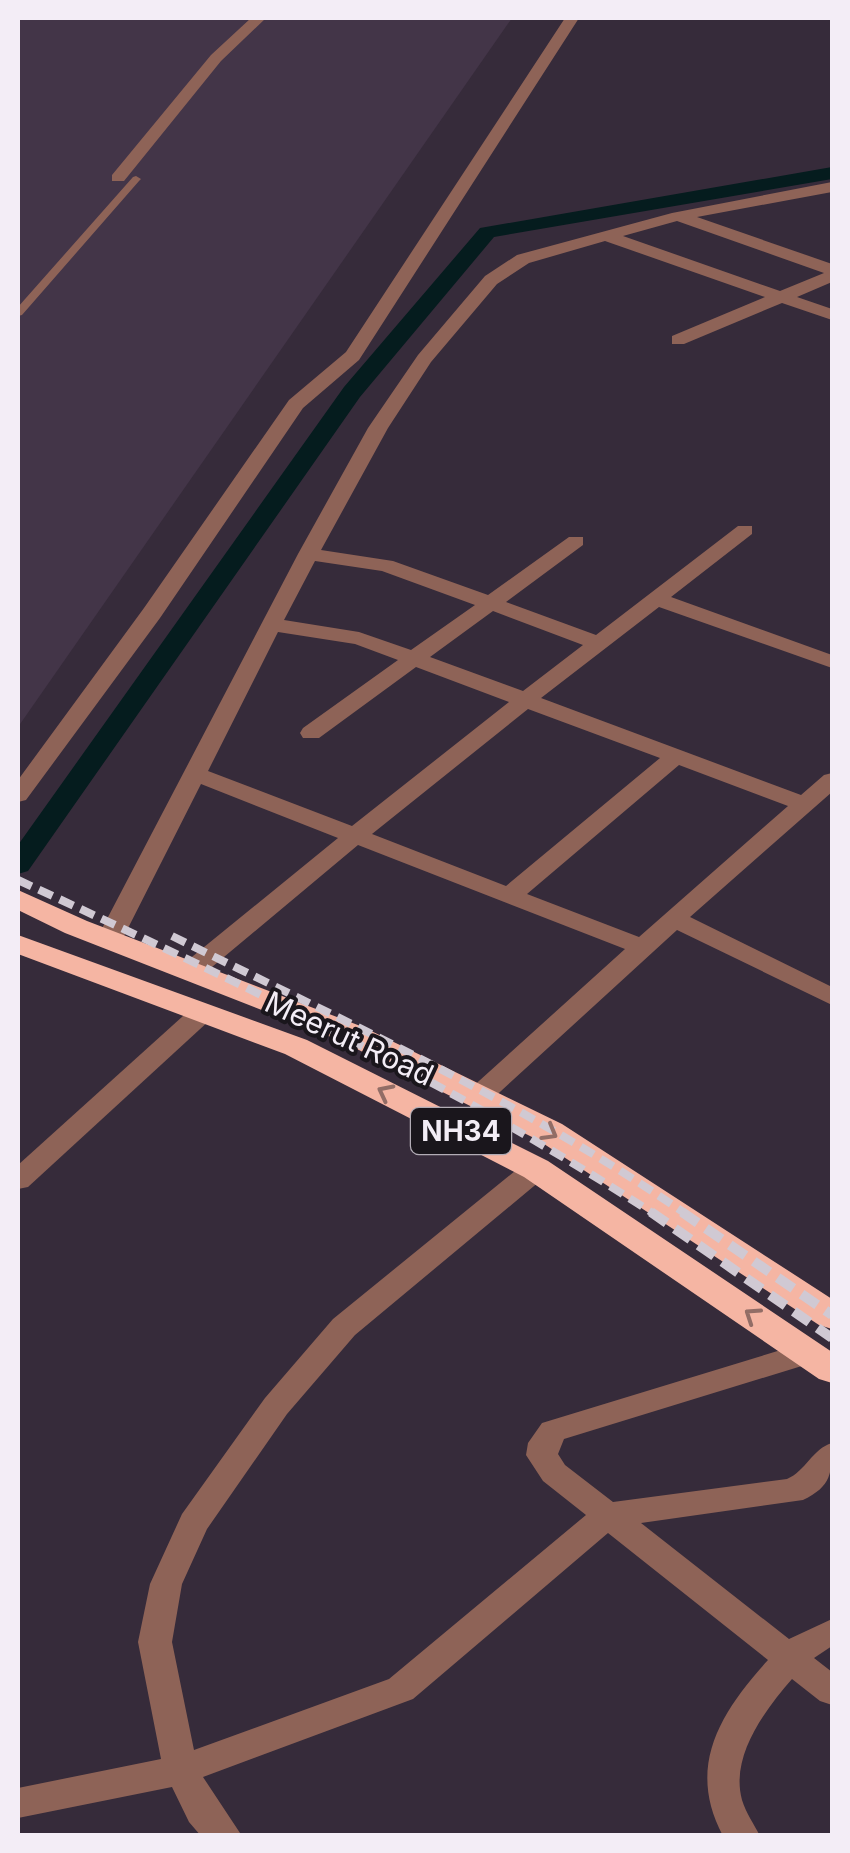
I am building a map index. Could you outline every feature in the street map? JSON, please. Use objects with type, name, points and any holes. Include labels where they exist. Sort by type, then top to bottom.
[{"type":"highway","name":"Meerut Road","points":[[18,899],[76,927],[352,1034],[550,1132],[832,1316]]},
{"type":"highway","name":"Meerut Road","points":[[18,944],[296,1047],[536,1169],[820,1362]]},
{"type":"street","points":[[118,178],[216,58],[259,18]]},
{"type":"street","points":[[18,795],[152,612],[296,404],[353,356],[572,18]]},
{"type":"street","points":[[109,940],[308,554],[378,428],[424,359],[491,280],[523,259],[678,216],[832,187]]},
{"type":"street","points":[[678,216],[832,273]]},
{"type":"street","points":[[606,236],[832,315]]},
{"type":"street","points":[[678,340],[832,273]]},
{"type":"street","points":[[190,971],[357,834],[745,530]]},
{"type":"street","points":[[310,733],[576,541]]},
{"type":"street","points":[[308,554],[386,565],[599,643]]},
{"type":"street","points":[[656,599],[829,657]]},
{"type":"street","points":[[273,625],[347,634],[805,804]]},
{"type":"street","points":[[510,894],[676,756]]},
{"type":"street","points":[[196,774],[642,947]]},
{"type":"street","points":[[478,1096],[832,780]]},
{"type":"street","points":[[674,918],[832,997]]},
{"type":"street","points":[[18,1180],[202,1014]]},
{"type":"street","points":[[224,1836],[202,1811],[181,1770],[155,1642],[166,1584],[193,1522],[276,1406],[344,1327],[536,1169]]},
{"type":"street","points":[[820,1362],[552,1431],[542,1455],[554,1473],[832,1691]]},
{"type":"street","points":[[18,1803],[181,1770],[401,1689],[423,1675],[608,1516],[792,1490],[808,1483],[832,1456]]},
{"type":"street","points":[[742,1836],[727,1811],[722,1783],[726,1751],[773,1675],[806,1643],[832,1632]]},
{"type":"lane","points":[[18,314],[136,179]]},
{"type":"shaded area","points":[[18,18],[512,18],[18,727]]},
{"type":"waterway","points":[[18,865],[352,392],[487,232],[832,173]]},
{"type":"railway","points":[[18,880],[342,1036],[501,1121],[653,1213]]},
{"type":"railway","points":[[172,936],[498,1100],[686,1214]]},
{"type":"railway","points":[[682,1212],[832,1315]]},
{"type":"railway","points":[[653,1213],[832,1338]]}]
